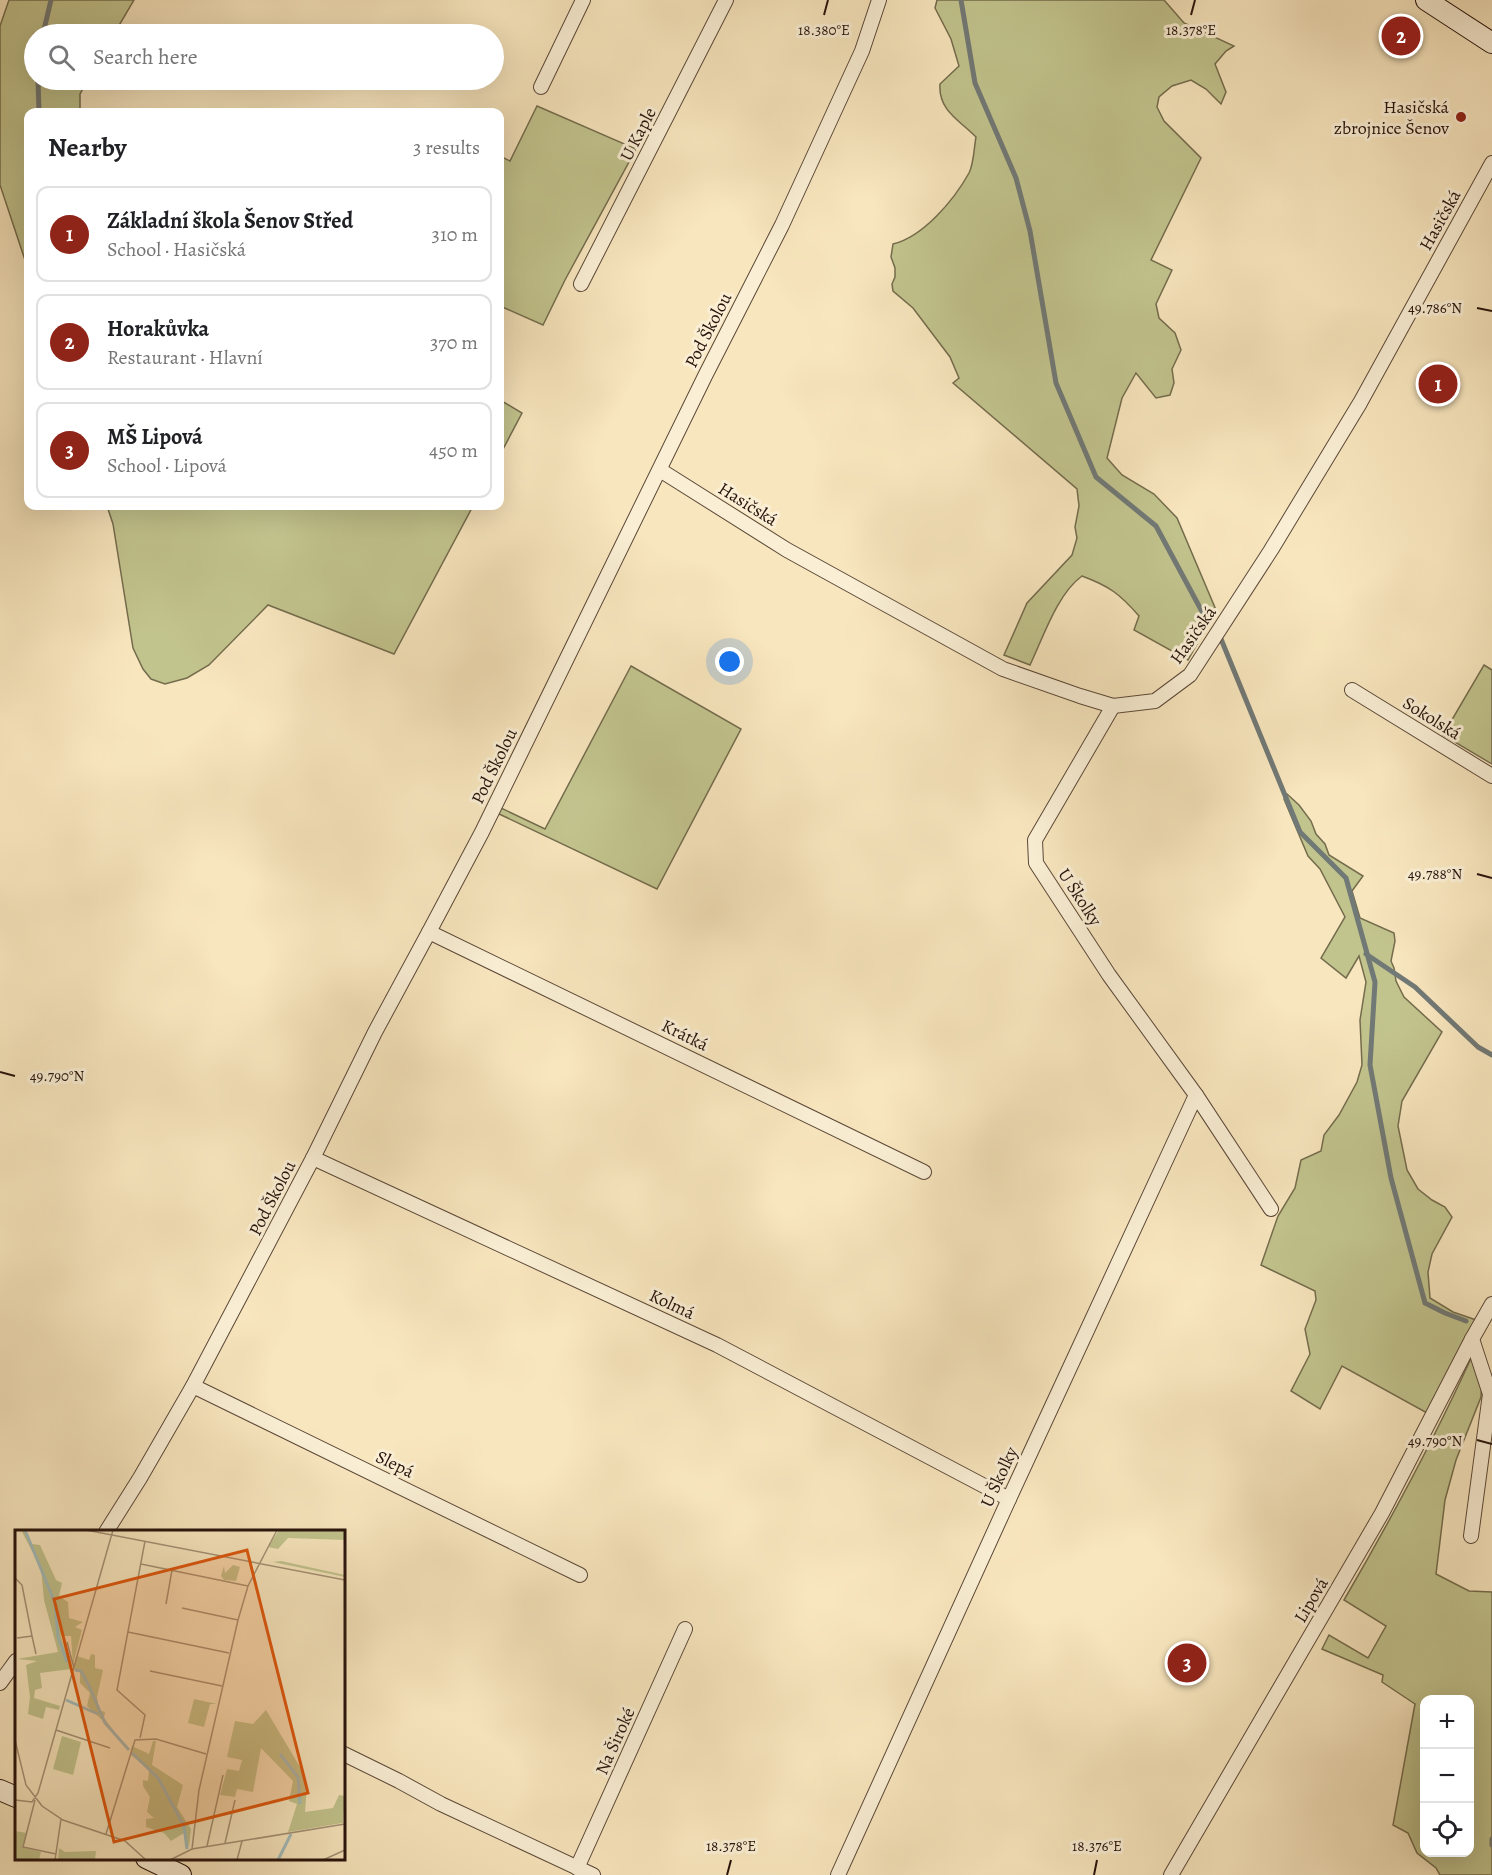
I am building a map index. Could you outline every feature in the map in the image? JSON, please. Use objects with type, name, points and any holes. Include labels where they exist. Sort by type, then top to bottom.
[{"type":"main road","points":[[1426,0],[1492,43]]},
{"type":"main road","points":[[0,1790],[15,1797]]},
{"type":"main road","points":[[150,1860],[181,1875]]},
{"type":"street","points":[[542,87],[584,0]]},
{"type":"street","name":"U Kaple","points":[[581,284],[726,0]]},
{"type":"street","name":"Pod Školou","points":[[107,1530],[193,1386],[313,1158],[375,1032],[482,832],[705,376],[787,214],[862,51],[879,0]]},
{"type":"street","name":"Hasičská","points":[[660,470],[787,550],[1003,669],[1113,706],[1155,701],[1190,675],[1271,550],[1360,402],[1492,163]]},
{"type":"street","name":"Sokolská","points":[[1352,690],[1492,776]]},
{"type":"street","name":"U Školky","points":[[1113,706],[1035,840],[1036,863],[1109,975],[1196,1095],[1271,1209]]},
{"type":"street","name":"Krátká","points":[[429,932],[924,1172]]},
{"type":"street","name":"U Školky","points":[[838,1875],[1009,1498],[1196,1095]]},
{"type":"street","name":"Kolmá","points":[[313,1158],[717,1345],[1009,1498]]},
{"type":"street","name":"Lipová","points":[[1171,1875],[1382,1513],[1492,1304]]},
{"type":"street","points":[[1471,1536],[1491,1394],[1472,1339]]},
{"type":"street","name":"Slepá","points":[[193,1386],[580,1575]]},
{"type":"street","name":"Na Široké","points":[[577,1868],[685,1629]]},
{"type":"street","points":[[0,1683],[15,1662]]},
{"type":"street","points":[[345,1754],[441,1804],[592,1875]]},
{"type":"green space","points":[[9,0],[134,0],[120,24],[24,24],[24,90],[82,90],[80,108],[24,108],[24,257],[0,185],[0,26]]},
{"type":"green space","points":[[937,0],[1164,0],[1184,23],[1234,46],[1226,51],[1215,64],[1226,92],[1221,104],[1206,89],[1191,80],[1172,86],[1159,97],[1157,107],[1164,121],[1201,158],[1151,260],[1172,270],[1156,304],[1159,318],[1175,333],[1181,350],[1172,369],[1174,383],[1170,395],[1156,398],[1136,373],[1122,398],[1107,458],[1122,475],[1154,494],[1177,518],[1216,610],[1188,660],[1134,630],[1139,616],[1132,608],[1120,596],[1100,583],[1082,576],[1073,584],[1058,605],[1030,665],[1004,655],[1027,603],[1072,555],[1077,538],[1075,527],[1079,506],[1077,489],[953,383],[959,378],[950,357],[913,308],[893,291],[895,268],[891,257],[893,244],[915,234],[937,216],[955,195],[969,173],[974,155],[976,137],[946,108],[940,93],[940,84],[959,66],[951,39],[935,8]]},
{"type":"green space","points":[[537,106],[636,149],[543,325],[504,308],[504,158],[510,161]]},
{"type":"green space","points":[[504,402],[522,413],[504,447]]},
{"type":"green space","points":[[108,510],[471,510],[394,654],[268,605],[209,665],[187,678],[165,684],[151,679],[143,669],[133,648],[113,524]]},
{"type":"green space","points":[[1484,665],[1492,670],[1492,764],[1443,735]]},
{"type":"green space","points":[[631,666],[741,729],[657,889],[497,813],[499,807],[545,829]]},
{"type":"green space","points":[[1287,794],[1311,821],[1329,855],[1363,876],[1352,891],[1360,918],[1394,933],[1395,941],[1391,961],[1396,981],[1404,997],[1442,1032],[1402,1101],[1398,1126],[1407,1170],[1418,1189],[1445,1207],[1452,1217],[1432,1254],[1428,1272],[1430,1298],[1453,1312],[1479,1321],[1427,1413],[1342,1366],[1320,1409],[1291,1391],[1310,1354],[1305,1329],[1316,1300],[1315,1291],[1261,1265],[1278,1216],[1295,1188],[1301,1160],[1321,1151],[1324,1135],[1339,1115],[1357,1082],[1362,1065],[1360,1020],[1366,982],[1359,956],[1346,978],[1321,958],[1345,917],[1320,869],[1308,856],[1284,799]]},
{"type":"green space","points":[[1472,1356],[1482,1382],[1481,1397],[1456,1460],[1445,1500],[1436,1574],[1469,1591],[1492,1592],[1492,1875],[1440,1875],[1436,1868],[1422,1857],[1474,1857],[1474,1695],[1420,1695],[1420,1855],[1408,1833],[1393,1825],[1415,1704],[1382,1682],[1383,1675],[1322,1649],[1329,1635],[1368,1658],[1386,1626],[1344,1600],[1411,1480]]},
{"type":"waterway","points":[[45,24],[51,0]]},
{"type":"waterway","points":[[961,0],[975,83],[1016,178],[1030,231],[1056,383],[1096,477],[1156,526],[1206,619]]},
{"type":"waterway","points":[[38,90],[39,108]]},
{"type":"waterway","points":[[1221,639],[1300,832],[1346,878],[1375,982],[1370,1065],[1391,1178],[1425,1303],[1466,1321]]},
{"type":"waterway","points":[[1366,954],[1415,987],[1478,1047],[1492,1055]]},
{"type":"waterway","points":[[1492,1839],[1492,1845]]},
{"type":"place","name":"Horakůvka","points":[[1401,36]]},
{"type":"place","name":"Hasičská zbrojnice Šenov","points":[[1461,117]]},
{"type":"place","name":"Základní škola Šenov Střed","points":[[1438,384]]},
{"type":"place","name":"MŠ Lipová","points":[[1187,1663]]}]
